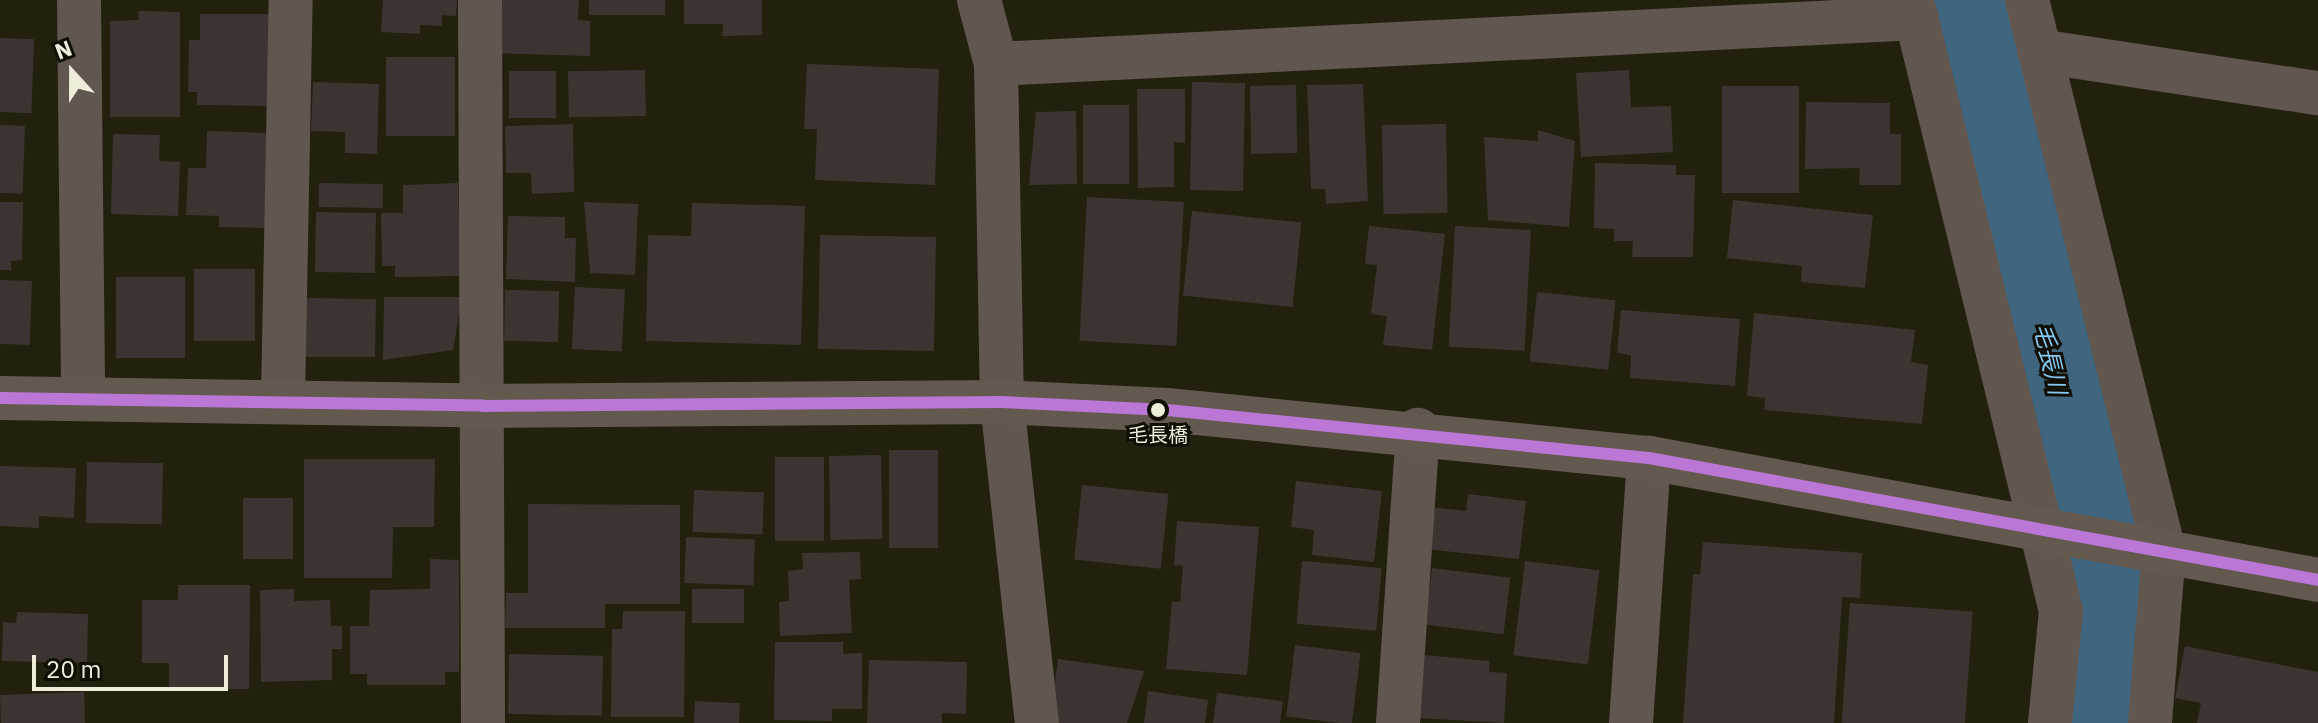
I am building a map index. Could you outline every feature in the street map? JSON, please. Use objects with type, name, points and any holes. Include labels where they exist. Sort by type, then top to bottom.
[{"type":"street","points":[[79,0],[83,398]]},
{"type":"street","points":[[283,399],[291,0]]},
{"type":"street","points":[[480,0],[483,723]]},
{"type":"street","points":[[979,0],[996,64],[1002,402],[1037,723]]},
{"type":"street","points":[[2027,0],[2153,550],[2150,723]]},
{"type":"street","points":[[996,64],[1915,9],[2056,534],[2061,611],[2050,723]]},
{"type":"street","points":[[2039,51],[2318,93]]},
{"type":"street","points":[[0,398],[283,399],[483,406],[1002,402],[1418,430],[1649,458],[2318,580]]},
{"type":"street","points":[[1398,723],[1418,430]]},
{"type":"street","points":[[1631,723],[1649,458]]},
{"type":"building","points":[[383,0],[457,0],[456,16],[442,15],[442,26],[420,25],[420,34],[381,32]]},
{"type":"building","points":[[498,0],[579,0],[578,20],[590,21],[590,56],[496,53]]},
{"type":"building","points":[[589,0],[665,0],[665,15],[589,15]]},
{"type":"building","points":[[684,0],[762,0],[762,35],[722,36],[723,24],[684,24]]},
{"type":"building","points":[[138,11],[180,12],[180,117],[110,117],[110,21],[139,20]]},
{"type":"building","points":[[200,14],[270,14],[268,106],[197,105],[197,92],[188,92],[189,40],[200,40]]},
{"type":"building","points":[[0,38],[34,39],[31,113],[0,112]]},
{"type":"building","points":[[386,57],[455,57],[455,136],[386,136]]},
{"type":"building","points":[[807,64],[939,69],[935,185],[815,180],[817,129],[804,129]]},
{"type":"building","points":[[645,70],[646,116],[569,117],[568,71]]},
{"type":"building","points":[[1629,70],[1631,107],[1671,106],[1673,152],[1581,157],[1576,73]]},
{"type":"building","points":[[509,71],[556,71],[556,118],[509,118]]},
{"type":"building","points":[[313,82],[379,84],[377,154],[345,153],[345,132],[311,131]]},
{"type":"building","points":[[1192,82],[1245,83],[1243,191],[1190,190]]},
{"type":"building","points":[[1363,84],[1368,201],[1326,204],[1325,189],[1311,189],[1307,85]]},
{"type":"building","points":[[1296,85],[1297,153],[1251,154],[1250,86]]},
{"type":"building","points":[[1722,86],[1799,86],[1799,193],[1722,193]]},
{"type":"building","points":[[1137,89],[1185,89],[1185,143],[1174,142],[1174,187],[1138,188]]},
{"type":"building","points":[[1806,102],[1890,103],[1890,134],[1901,134],[1901,185],[1859,185],[1860,168],[1805,169]]},
{"type":"building","points":[[1083,105],[1129,105],[1129,184],[1083,184]]},
{"type":"building","points":[[1076,111],[1077,184],[1029,185],[1036,112]]},
{"type":"building","points":[[573,124],[574,192],[532,194],[531,173],[506,173],[505,126]]},
{"type":"building","points":[[1446,124],[1448,213],[1384,214],[1382,125]]},
{"type":"building","points":[[0,125],[25,126],[23,194],[0,193]]},
{"type":"building","points":[[1538,130],[1575,141],[1569,227],[1488,220],[1484,137],[1538,141]]},
{"type":"building","points":[[207,131],[270,133],[267,228],[219,227],[219,216],[186,215],[188,168],[206,168]]},
{"type":"building","points":[[113,134],[160,135],[159,161],[180,162],[178,216],[111,214]]},
{"type":"building","points":[[1595,163],[1676,165],[1676,175],[1695,175],[1693,257],[1632,257],[1633,241],[1614,241],[1614,229],[1594,228]]},
{"type":"building","points":[[319,183],[383,184],[383,208],[319,207]]},
{"type":"building","points":[[458,183],[460,276],[395,277],[395,266],[382,266],[381,213],[403,213],[403,185]]},
{"type":"building","points":[[1087,197],[1184,202],[1176,346],[1079,341]]},
{"type":"building","points":[[1733,200],[1873,215],[1865,288],[1801,282],[1802,266],[1727,258]]},
{"type":"building","points":[[0,202],[23,202],[22,260],[11,261],[11,270],[0,270]]},
{"type":"building","points":[[584,202],[638,204],[635,275],[590,273]]},
{"type":"building","points":[[692,203],[805,206],[801,345],[646,341],[648,235],[691,236]]},
{"type":"building","points":[[1192,211],[1301,222],[1293,307],[1183,296]]},
{"type":"building","points":[[316,212],[376,213],[375,273],[315,272]]},
{"type":"building","points":[[508,216],[565,217],[565,238],[576,238],[575,282],[506,279]]},
{"type":"building","points":[[1369,226],[1445,234],[1432,350],[1383,345],[1387,316],[1371,314],[1377,265],[1365,264]]},
{"type":"building","points":[[1455,226],[1531,230],[1525,351],[1449,347]]},
{"type":"building","points":[[820,235],[936,237],[934,351],[818,349]]},
{"type":"building","points":[[194,269],[255,269],[255,341],[194,341]]},
{"type":"building","points":[[116,277],[185,277],[185,358],[116,358]]},
{"type":"building","points":[[0,280],[32,281],[30,345],[0,344]]},
{"type":"building","points":[[575,287],[625,290],[622,352],[572,349]]},
{"type":"building","points":[[505,290],[559,291],[558,342],[504,341]]},
{"type":"building","points":[[1537,292],[1616,300],[1608,370],[1530,362]]},
{"type":"building","points":[[384,297],[462,297],[453,350],[383,360]]},
{"type":"building","points":[[303,298],[376,299],[375,357],[291,357]]},
{"type":"building","points":[[1621,310],[1740,319],[1735,386],[1630,378],[1631,355],[1617,353]]},
{"type":"building","points":[[1754,313],[1915,330],[1911,362],[1928,365],[1922,424],[1764,410],[1765,398],[1747,396]]},
{"type":"building","points":[[889,450],[938,450],[938,548],[889,548]]},
{"type":"building","points":[[881,455],[882,539],[830,540],[829,456]]},
{"type":"building","points":[[775,457],[824,457],[824,541],[775,541]]},
{"type":"building","points":[[304,459],[435,459],[434,527],[393,527],[392,578],[304,578]]},
{"type":"building","points":[[87,462],[163,463],[162,524],[86,523]]},
{"type":"building","points":[[0,466],[76,468],[74,518],[39,516],[39,528],[0,526]]},
{"type":"building","points":[[1296,481],[1382,491],[1374,562],[1312,555],[1314,530],[1291,527]]},
{"type":"building","points":[[1082,485],[1169,494],[1161,569],[1074,560]]},
{"type":"building","points":[[694,490],[764,492],[762,534],[693,532]]},
{"type":"building","points":[[1468,494],[1526,501],[1519,559],[1425,549],[1429,507],[1466,511]]},
{"type":"building","points":[[243,498],[293,498],[293,559],[243,559]]},
{"type":"building","points":[[528,504],[680,505],[680,604],[605,604],[605,628],[505,628],[506,593],[528,593]]},
{"type":"building","points":[[1177,521],[1259,527],[1247,675],[1166,669],[1172,602],[1180,602],[1183,566],[1174,565]]},
{"type":"building","points":[[686,537],[755,539],[753,585],[684,583]]},
{"type":"building","points":[[1703,542],[1862,553],[1860,598],[1842,597],[1834,723],[1683,723],[1693,574],[1700,574]]},
{"type":"building","points":[[860,552],[861,579],[849,580],[852,633],[780,636],[779,602],[789,601],[788,571],[803,569],[802,553]]},
{"type":"building","points":[[430,559],[459,560],[459,672],[445,672],[445,685],[367,685],[367,674],[350,674],[350,626],[369,626],[370,590],[430,589]]},
{"type":"building","points":[[1302,561],[1382,568],[1376,631],[1297,624]]},
{"type":"building","points":[[1525,561],[1599,570],[1588,664],[1513,655]]},
{"type":"building","points":[[1432,568],[1510,578],[1503,634],[1425,625]]},
{"type":"building","points":[[178,585],[250,585],[249,689],[169,689],[169,663],[142,663],[142,600],[178,600]]},
{"type":"building","points":[[294,589],[294,601],[330,600],[331,626],[342,626],[342,649],[332,649],[332,680],[261,682],[260,590]]},
{"type":"building","points":[[692,589],[744,589],[744,623],[692,623]]},
{"type":"building","points":[[1850,603],[1973,612],[1965,723],[1842,723]]},
{"type":"building","points":[[623,611],[685,611],[684,717],[611,717],[612,629],[622,629]]},
{"type":"building","points":[[17,612],[88,614],[87,663],[2,661],[3,622],[16,623]]},
{"type":"building","points":[[775,642],[843,642],[843,654],[862,653],[862,709],[832,709],[832,721],[774,720]]},
{"type":"building","points":[[1295,645],[1361,653],[1352,723],[1286,716]]},
{"type":"building","points":[[2185,646],[2318,672],[2318,723],[2197,723],[2201,703],[2175,698]]},
{"type":"building","points":[[509,654],[603,656],[602,716],[508,714]]},
{"type":"building","points":[[1423,655],[1490,661],[1489,672],[1507,673],[1504,723],[1419,718]]},
{"type":"building","points":[[1058,659],[1144,671],[1127,723],[1050,723]]},
{"type":"building","points":[[869,660],[967,662],[966,714],[942,713],[942,723],[867,723]]},
{"type":"building","points":[[1148,691],[1208,700],[1205,723],[1144,723]]},
{"type":"building","points":[[84,692],[85,723],[1,723],[0,695]]},
{"type":"building","points":[[1217,693],[1283,701],[1280,723],[1213,723]]},
{"type":"building","points":[[695,701],[740,703],[739,723],[694,723]]},
{"type":"waterway","name":"毛長川","points":[[1960,0],[2108,619],[2103,723]]},
{"type":"transit line","points":[[0,398],[483,406],[1002,402],[1167,410],[1649,458],[2318,580]]},
{"type":"place","name":"毛長橋","points":[[1158,410]]}]
